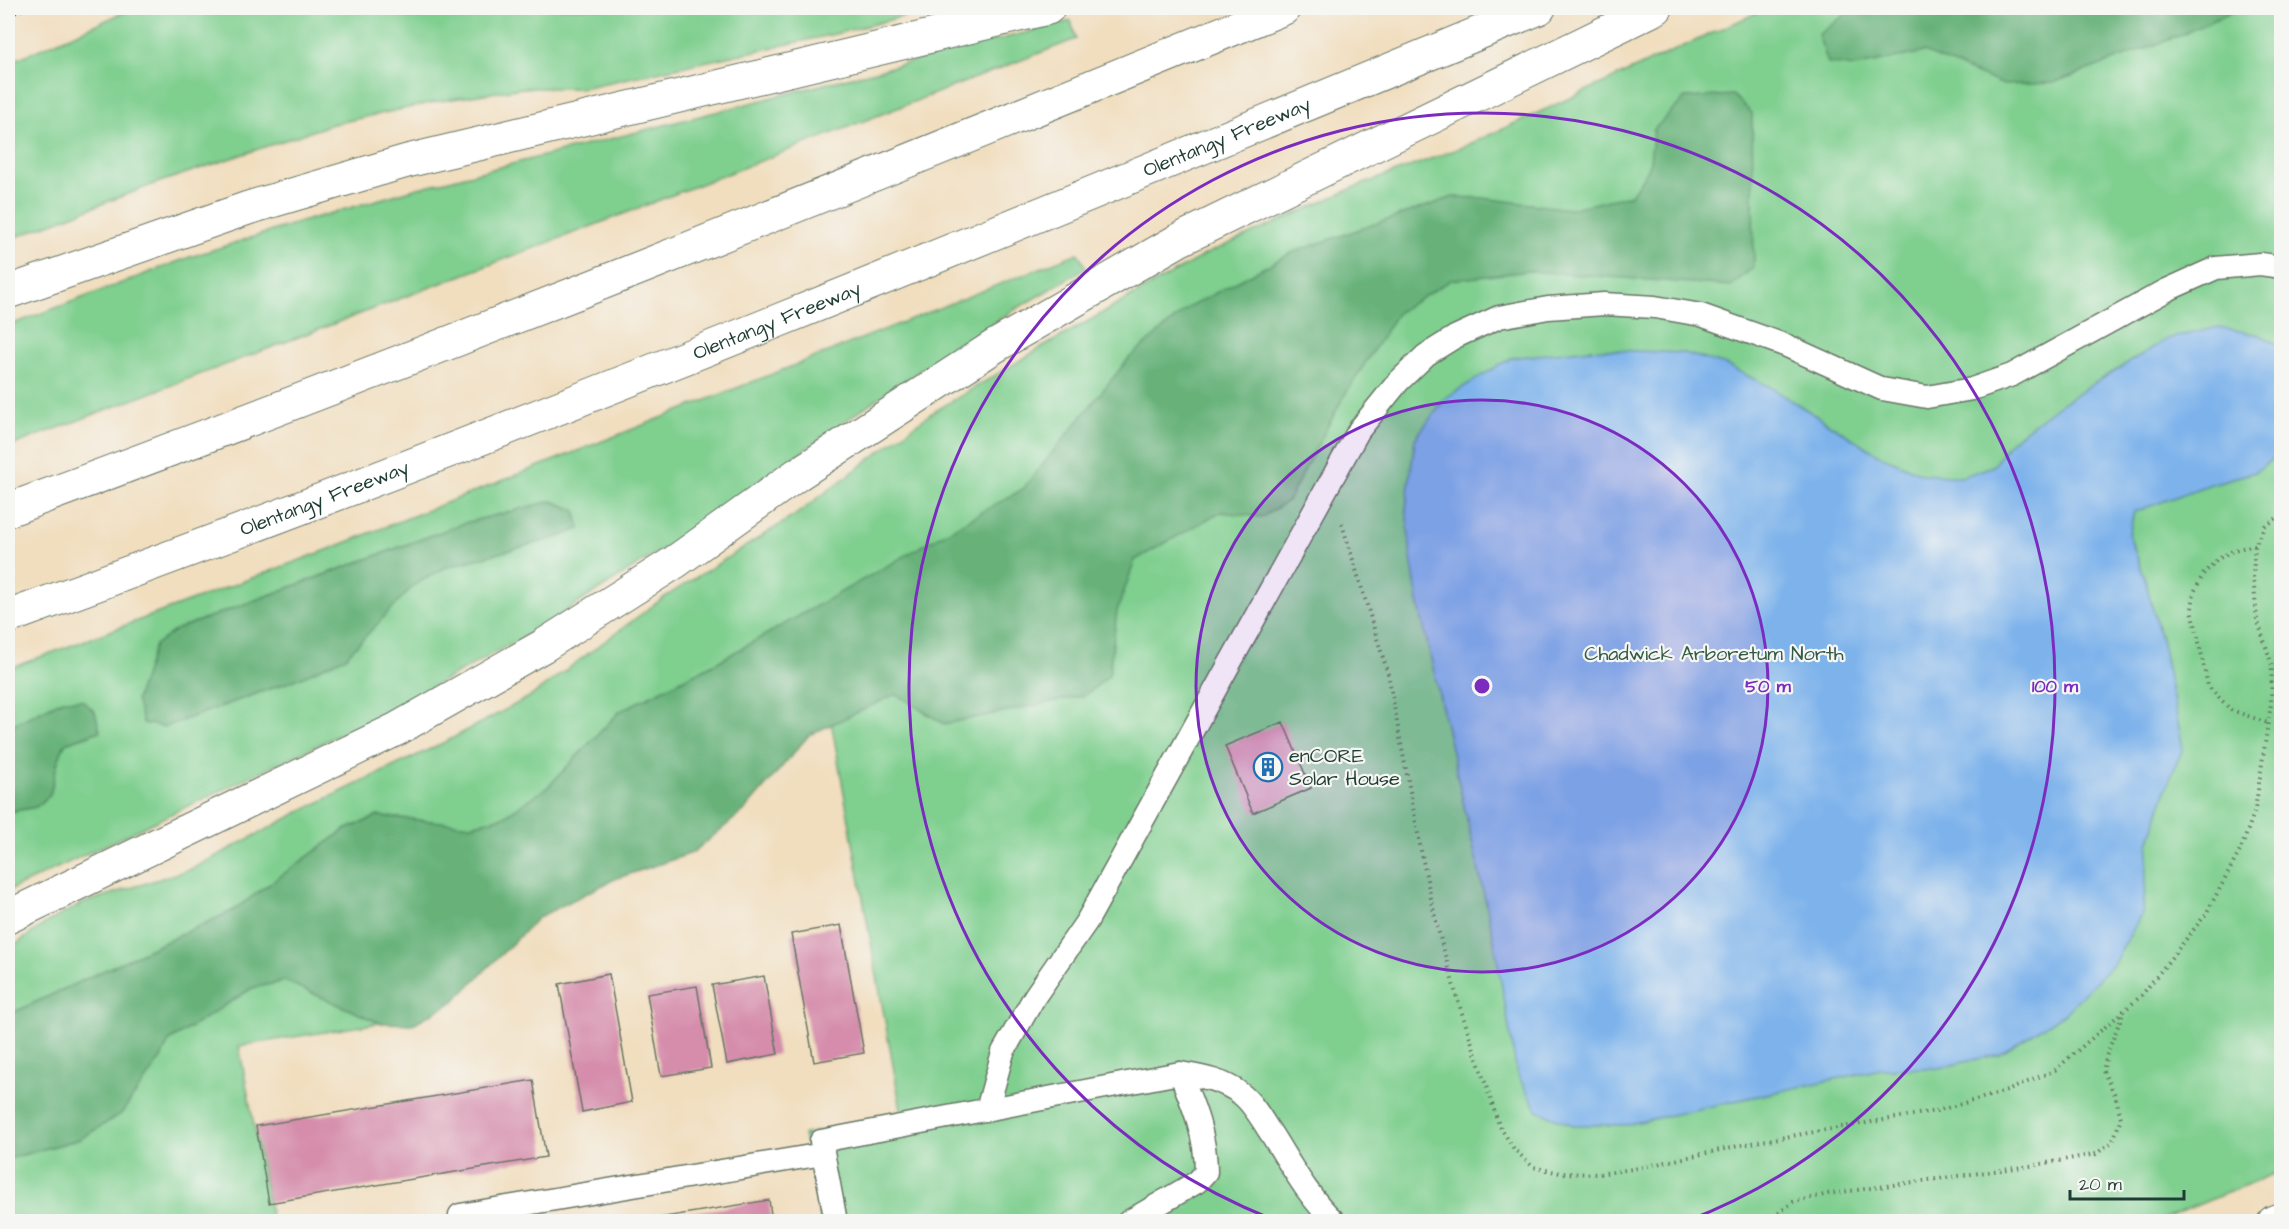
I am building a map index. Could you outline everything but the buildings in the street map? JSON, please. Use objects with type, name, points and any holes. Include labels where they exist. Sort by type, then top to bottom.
[{"type":"main road","points":[[8,292],[248,208],[407,161],[1048,8]]},
{"type":"main road","points":[[8,510],[497,324],[1000,124],[1284,8]]},
{"type":"main road","name":"Olentangy Freeway","points":[[8,617],[533,417],[983,239],[1539,8]]},
{"type":"main road","points":[[8,917],[398,729],[543,646],[675,562],[798,474],[995,346],[1179,240],[1656,8]]},
{"type":"main road","points":[[8,931],[57,893]]},
{"type":"main road","points":[[2274,1221],[2282,1219]]},
{"type":"lane","points":[[987,1110],[1003,1052],[1035,996],[1087,921],[1359,430],[1398,382],[1426,355],[1455,337],[1498,317],[1548,308],[1604,304],[1655,308],[1701,315],[1787,346],[1882,388],[1927,397],[1972,389],[2012,375],[2167,290],[2216,268],[2260,264],[2282,267]]},
{"type":"lane","points":[[1128,1221],[1197,1182],[1206,1172],[1206,1151],[1200,1122],[1180,1073]]},
{"type":"lane","points":[[836,1221],[821,1141],[1180,1073],[1214,1080],[1242,1095],[1260,1117],[1300,1180],[1322,1209],[1335,1221]]},
{"type":"lane","points":[[460,1215],[823,1154]]},
{"type":"path","points":[[1329,485],[1388,674],[1424,866],[1457,998],[1499,1125],[1514,1149],[1533,1167],[1560,1173],[1599,1174],[1639,1168],[1756,1142],[1936,1111],[2007,1091],[2055,1070],[2124,1012],[2141,996],[2206,914],[2241,849],[2255,810],[2271,704],[2272,665],[2257,619],[2253,576],[2255,545],[2265,526],[2282,515]]},
{"type":"path","points":[[2255,545],[2234,550],[2218,559],[2204,573],[2193,591],[2192,609],[2208,686],[2231,710],[2268,723]]},
{"type":"path","points":[[1771,1221],[1793,1202],[1828,1194],[2030,1166],[2096,1154],[2114,1141],[2121,1118],[2115,1095],[2103,1071],[2107,1054],[2124,1012]]},
{"type":"green space","points":[[134,8],[936,8],[835,34],[582,88],[522,88],[440,101],[333,124],[154,184],[8,240],[8,63]]},
{"type":"green space","name":"Chadwick Arboretum North","points":[[1767,8],[2281,8],[2281,1171],[2156,1222],[821,1221],[804,1134],[902,1115],[811,610],[714,664],[620,711],[548,787],[503,817],[471,825],[378,816],[345,830],[232,911],[8,1015],[8,950],[46,923],[83,903],[194,868],[303,810],[451,739],[531,696],[663,598],[794,516],[930,414],[1036,351],[1206,254],[1353,188],[1465,146]]},
{"type":"green space","points":[[1854,8],[2241,8],[2176,37],[2053,83],[2004,85],[1924,52],[1854,67],[1828,63],[1818,35]]},
{"type":"green space","points":[[1071,21],[1076,39],[600,223],[8,447],[8,326],[190,257],[418,188]]},
{"type":"green space","points":[[1733,95],[1752,113],[1754,267],[1731,286],[1530,271],[1451,280],[1398,312],[1344,396],[1288,501],[1262,517],[1220,512],[1135,560],[1117,611],[1109,675],[1086,695],[944,724],[896,694],[809,735],[745,810],[692,853],[615,879],[539,917],[453,1002],[413,1024],[380,1023],[285,981],[252,988],[169,1041],[161,1058],[121,1114],[80,1139],[8,1159],[8,1015],[232,911],[345,830],[378,816],[471,825],[503,817],[548,787],[620,711],[714,664],[1023,489],[1129,358],[1189,307],[1291,253],[1453,197],[1483,198],[1569,209],[1631,195],[1649,168],[1654,129],[1685,98]]},
{"type":"green space","points":[[1078,253],[1086,268],[1014,310],[888,391],[663,549],[533,632],[377,717],[8,891],[8,812],[36,807],[50,795],[57,764],[65,743],[90,735],[63,700],[8,727],[8,669],[327,550]],"holes":[[[552,501],[575,510],[579,529],[555,538],[446,567],[414,585],[297,679],[164,727],[143,722],[177,629],[465,523]]]},
{"type":"green space","points":[[552,501],[575,510],[580,529],[555,538],[446,567],[414,585],[346,657],[297,679],[164,727],[143,723],[136,700],[155,645],[177,629],[465,523]]},
{"type":"green space","points":[[63,700],[82,700],[95,712],[100,731],[65,743],[57,764],[50,795],[36,807],[8,812],[8,727]]},
{"type":"green space","points":[[285,981],[380,1023],[239,1046],[272,1221],[8,1222],[8,1159],[80,1139],[161,1058],[169,1041],[252,988]]},
{"type":"water","points":[[2219,327],[2260,335],[2281,346],[2281,452],[2255,472],[2211,484],[2134,512],[2129,535],[2144,576],[2162,643],[2183,748],[2166,789],[2149,845],[2143,912],[2114,963],[2064,1014],[2000,1054],[1939,1068],[1881,1069],[1625,1125],[1573,1125],[1538,1111],[1517,1074],[1493,935],[1418,601],[1411,558],[1406,508],[1415,439],[1445,398],[1511,358],[1590,349],[1684,353],[1726,365],[1770,387],[1879,455],[1922,474],[1962,477],[1993,466],[2010,442],[2060,404],[2167,339]]},
{"type":"railway","points":[[8,15],[24,8]]},
{"type":"place","name":"enCORE Solar House","points":[[1268,767]]}]
